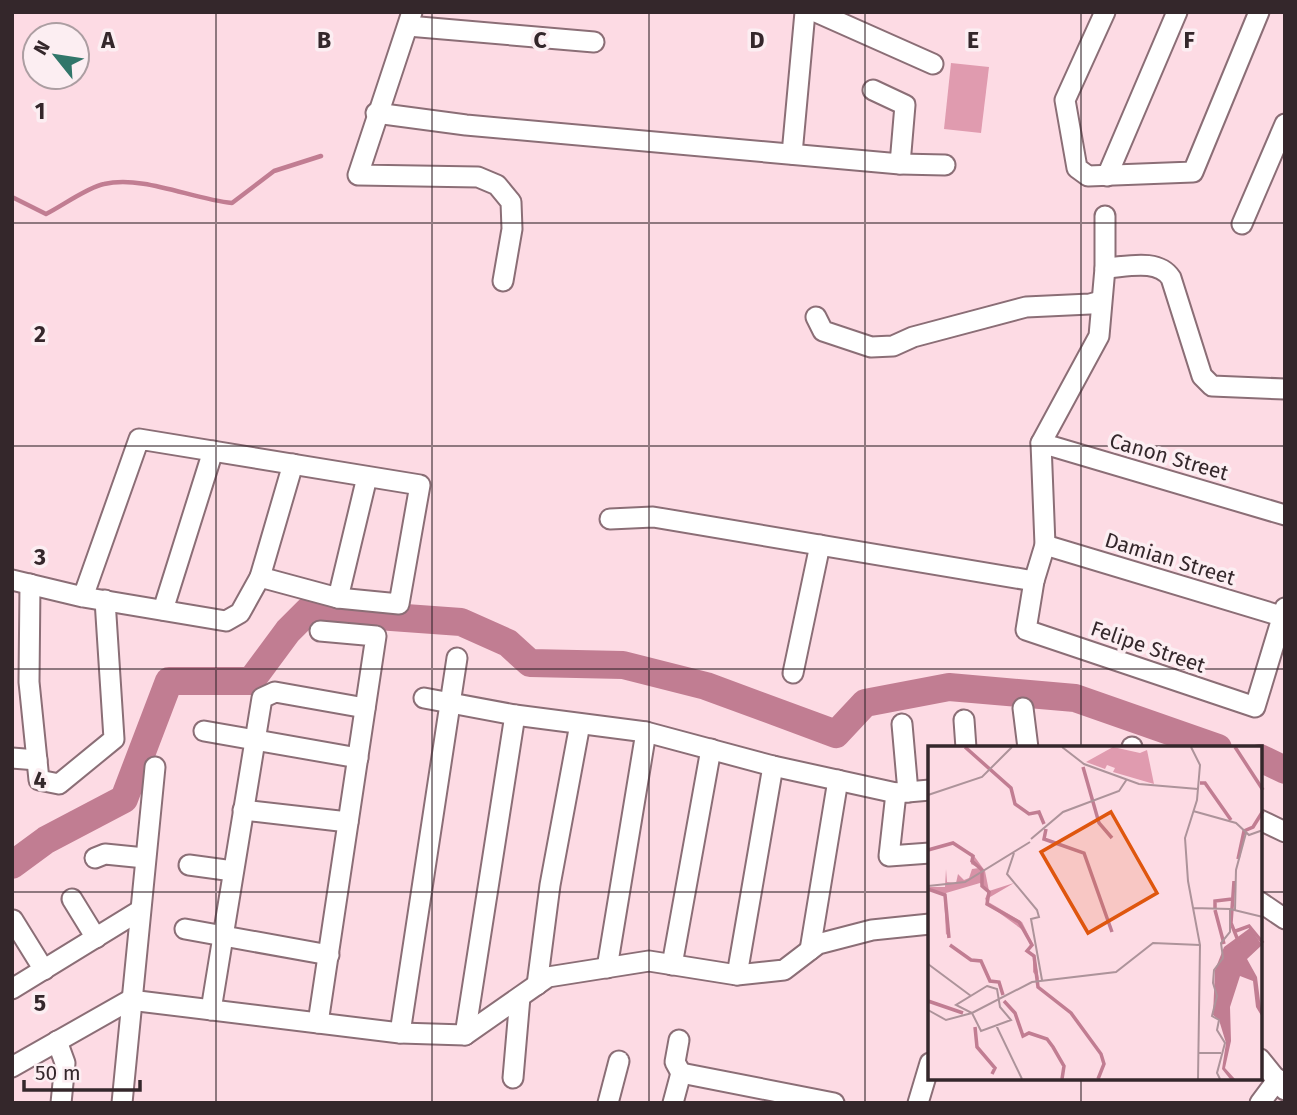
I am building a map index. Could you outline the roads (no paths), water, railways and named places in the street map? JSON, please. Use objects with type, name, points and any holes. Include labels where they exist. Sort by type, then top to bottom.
[{"type":"street","points":[[792,155],[805,12]]},
{"type":"street","points":[[816,12],[933,64]]},
{"type":"street","points":[[1105,12],[1064,103],[1077,167],[1084,175],[1194,172],[1259,12]]},
{"type":"street","points":[[1107,176],[1177,12]]},
{"type":"street","points":[[503,281],[512,229],[511,202],[497,185],[478,177],[358,175],[376,113],[410,19],[594,42]]},
{"type":"street","points":[[873,90],[905,105],[900,164]]},
{"type":"street","points":[[376,113],[466,125],[792,155],[945,165]]},
{"type":"street","points":[[1242,224],[1280,149],[1285,124]]},
{"type":"street","points":[[610,519],[653,517],[1034,581],[1045,545],[1041,443],[1099,336],[1105,268],[1105,216]]},
{"type":"street","points":[[1105,268],[1156,266],[1166,270],[1171,278],[1202,376],[1212,386],[1285,389]]},
{"type":"street","points":[[816,317],[823,331],[879,347],[893,346],[913,337],[1026,307],[1090,304],[1102,306]]},
{"type":"street","points":[[83,597],[139,439],[420,485],[398,604],[338,598],[260,577]]},
{"type":"street","name":"Canon Street","points":[[1041,443],[1285,515]]},
{"type":"street","points":[[163,610],[213,451]]},
{"type":"street","points":[[105,600],[114,739],[59,784],[39,780],[21,582],[83,597],[105,600],[226,621],[240,613],[260,577],[293,464]]},
{"type":"street","points":[[338,598],[367,477]]},
{"type":"street","points":[[793,673],[820,545]]},
{"type":"street","name":"Damian Street","points":[[1045,545],[1283,612]]},
{"type":"street","name":"Felipe Street","points":[[1034,581],[1026,630],[1255,707],[1278,665]]},
{"type":"street","points":[[1278,665],[1283,612]]},
{"type":"street","points":[[318,1023],[376,636],[320,631]]},
{"type":"street","points":[[400,1033],[457,658]]},
{"type":"street","points":[[211,1010],[262,698],[268,692],[365,708]]},
{"type":"street","points":[[424,698],[515,715],[646,732],[773,766],[902,793],[928,790]]},
{"type":"street","points":[[1023,708],[1028,746]]},
{"type":"street","points":[[465,1035],[515,715]]},
{"type":"street","points":[[964,720],[966,746]]},
{"type":"street","points":[[537,985],[550,884],[580,724]]},
{"type":"street","points":[[902,724],[902,793],[889,856],[928,853]]},
{"type":"street","points":[[204,731],[358,758]]},
{"type":"street","points":[[607,968],[646,732]]},
{"type":"street","points":[[672,965],[711,750]]},
{"type":"street","points":[[12,758],[37,760]]},
{"type":"street","points":[[737,975],[773,766]]},
{"type":"street","points":[[122,1103],[130,1000],[155,767]]},
{"type":"street","points":[[810,950],[838,780]]},
{"type":"street","points":[[243,810],[348,822]]},
{"type":"street","points":[[1262,821],[1285,832]]},
{"type":"street","points":[[95,858],[105,854],[145,858]]},
{"type":"street","points":[[189,865],[233,871]]},
{"type":"street","points":[[72,899],[96,938]]},
{"type":"street","points":[[1262,903],[1285,919]]},
{"type":"street","points":[[12,989],[139,911]]},
{"type":"street","points":[[13,920],[44,970]]},
{"type":"street","points":[[12,1067],[130,1000],[400,1033],[465,1035],[548,977],[649,961],[737,975],[784,970],[818,944],[873,930],[928,924]]},
{"type":"street","points":[[185,929],[329,955]]},
{"type":"street","points":[[513,1078],[520,997]]},
{"type":"street","points":[[673,1103],[681,1073],[675,1062],[679,1040]]},
{"type":"street","points":[[57,1041],[65,1063],[61,1103]]},
{"type":"street","points":[[608,1103],[619,1061]]},
{"type":"street","points":[[1260,1103],[1281,1085],[1262,1061]]},
{"type":"street","points":[[918,1103],[928,1067]]},
{"type":"street","points":[[681,1073],[792,1099],[834,1103]]},
{"type":"waterway","points":[[12,197],[46,214],[90,189],[119,182],[151,185],[232,203],[274,171],[321,156]]},
{"type":"waterway","points":[[12,865],[46,840],[124,799],[169,681],[251,681],[288,631],[308,611],[461,622],[508,643],[530,663],[623,665],[706,686],[836,734],[865,703],[949,687],[1075,698],[1212,746]]},
{"type":"waterway","points":[[1262,759],[1285,770]]}]
